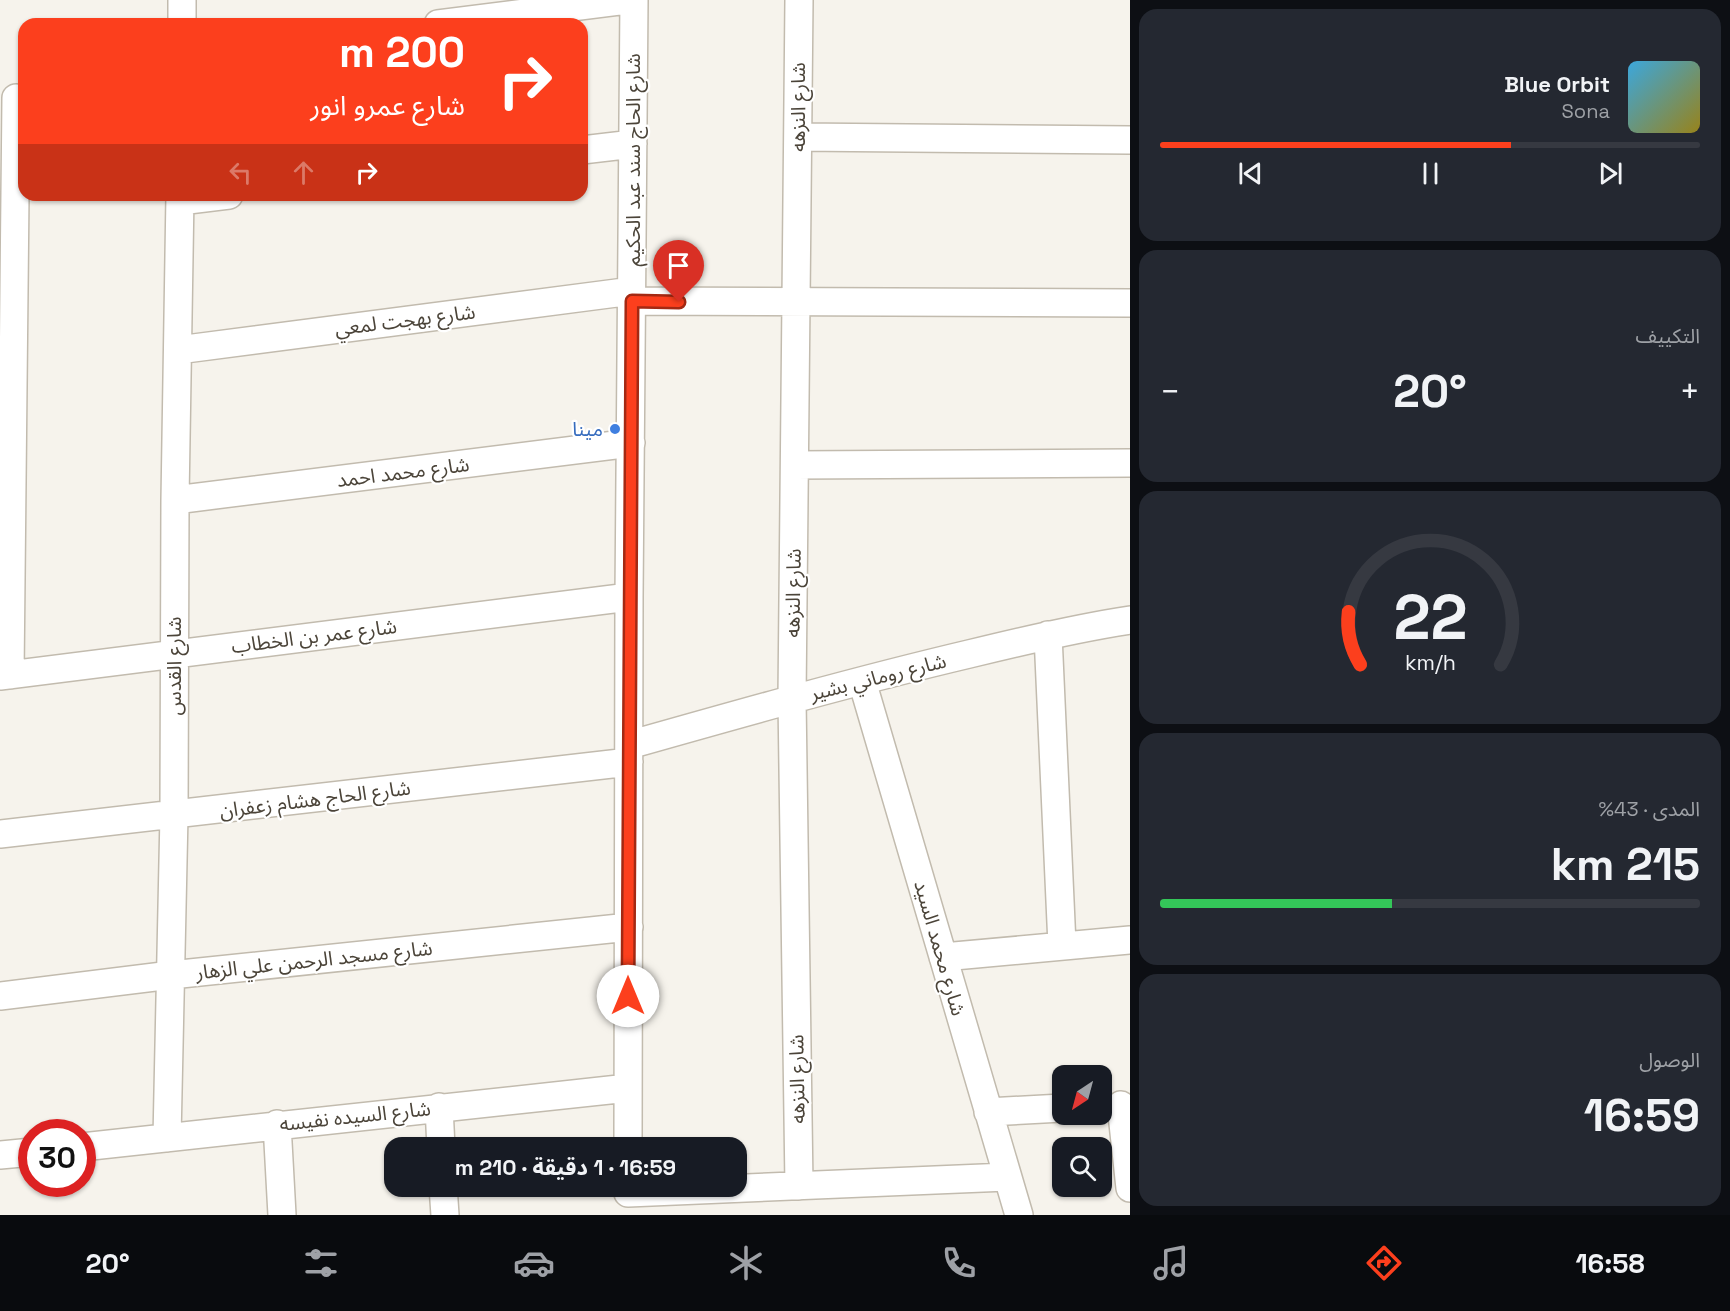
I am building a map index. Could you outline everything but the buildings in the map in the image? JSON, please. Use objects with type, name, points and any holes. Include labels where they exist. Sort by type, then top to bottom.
[{"type":"street","points":[[182,0],[182,18]]},
{"type":"street","points":[[485,18],[627,0]]},
{"type":"street","name":"شارع الحاج سند عبد الحكيم","points":[[628,1137],[629,597],[634,0]]},
{"type":"street","name":"شارع النزهه","points":[[799,0],[792,699],[799,1186]]},
{"type":"street","points":[[5,676],[13,98]]},
{"type":"street","points":[[798,136],[1130,140]]},
{"type":"street","points":[[588,149],[633,144]]},
{"type":"street","name":"شارع القدس","points":[[167,1138],[174,815],[175,500],[180,201]]},
{"type":"street","name":"شارع بهجت لمعي","points":[[178,350],[632,296],[797,303],[1130,303]]},
{"type":"street","name":"شارع محمد احمد","points":[[175,500],[631,443]]},
{"type":"street","points":[[795,465],[1130,463]]},
{"type":"street","name":"شارع عمر بن الخطاب","points":[[5,676],[629,597]]},
{"type":"street","name":"شارع روماني بشير","points":[[629,753],[792,699],[1048,635],[1130,620]]},
{"type":"street","points":[[1048,635],[1062,945]]},
{"type":"street","name":"شارع محمد السيد","points":[[862,681],[1019,1215]]},
{"type":"street","name":"شارع الحاج هشام زعفران","points":[[0,834],[174,815],[629,753]]},
{"type":"street","name":"شارع مسجد الرحمن علي الزهار","points":[[0,996],[171,975],[629,927]]},
{"type":"street","points":[[943,957],[1130,940]]},
{"type":"street","name":"شارع السيده نفيسه","points":[[96,1146],[277,1124],[628,1088]]},
{"type":"street","points":[[1118,1105],[1130,1188]]},
{"type":"street","points":[[439,1107],[440,1137]]},
{"type":"street","points":[[988,1112],[1052,1109]]},
{"type":"street","points":[[277,1124],[282,1215]]},
{"type":"street","points":[[0,1155],[18,1153]]},
{"type":"street","points":[[628,1198],[799,1186],[1008,1177]]},
{"type":"street","points":[[444,1197],[445,1215]]},
{"type":"place","name":"مينا","points":[[615,429]]},
{"type":"route","points":[[628,996],[632,301],[679,302]]}]
